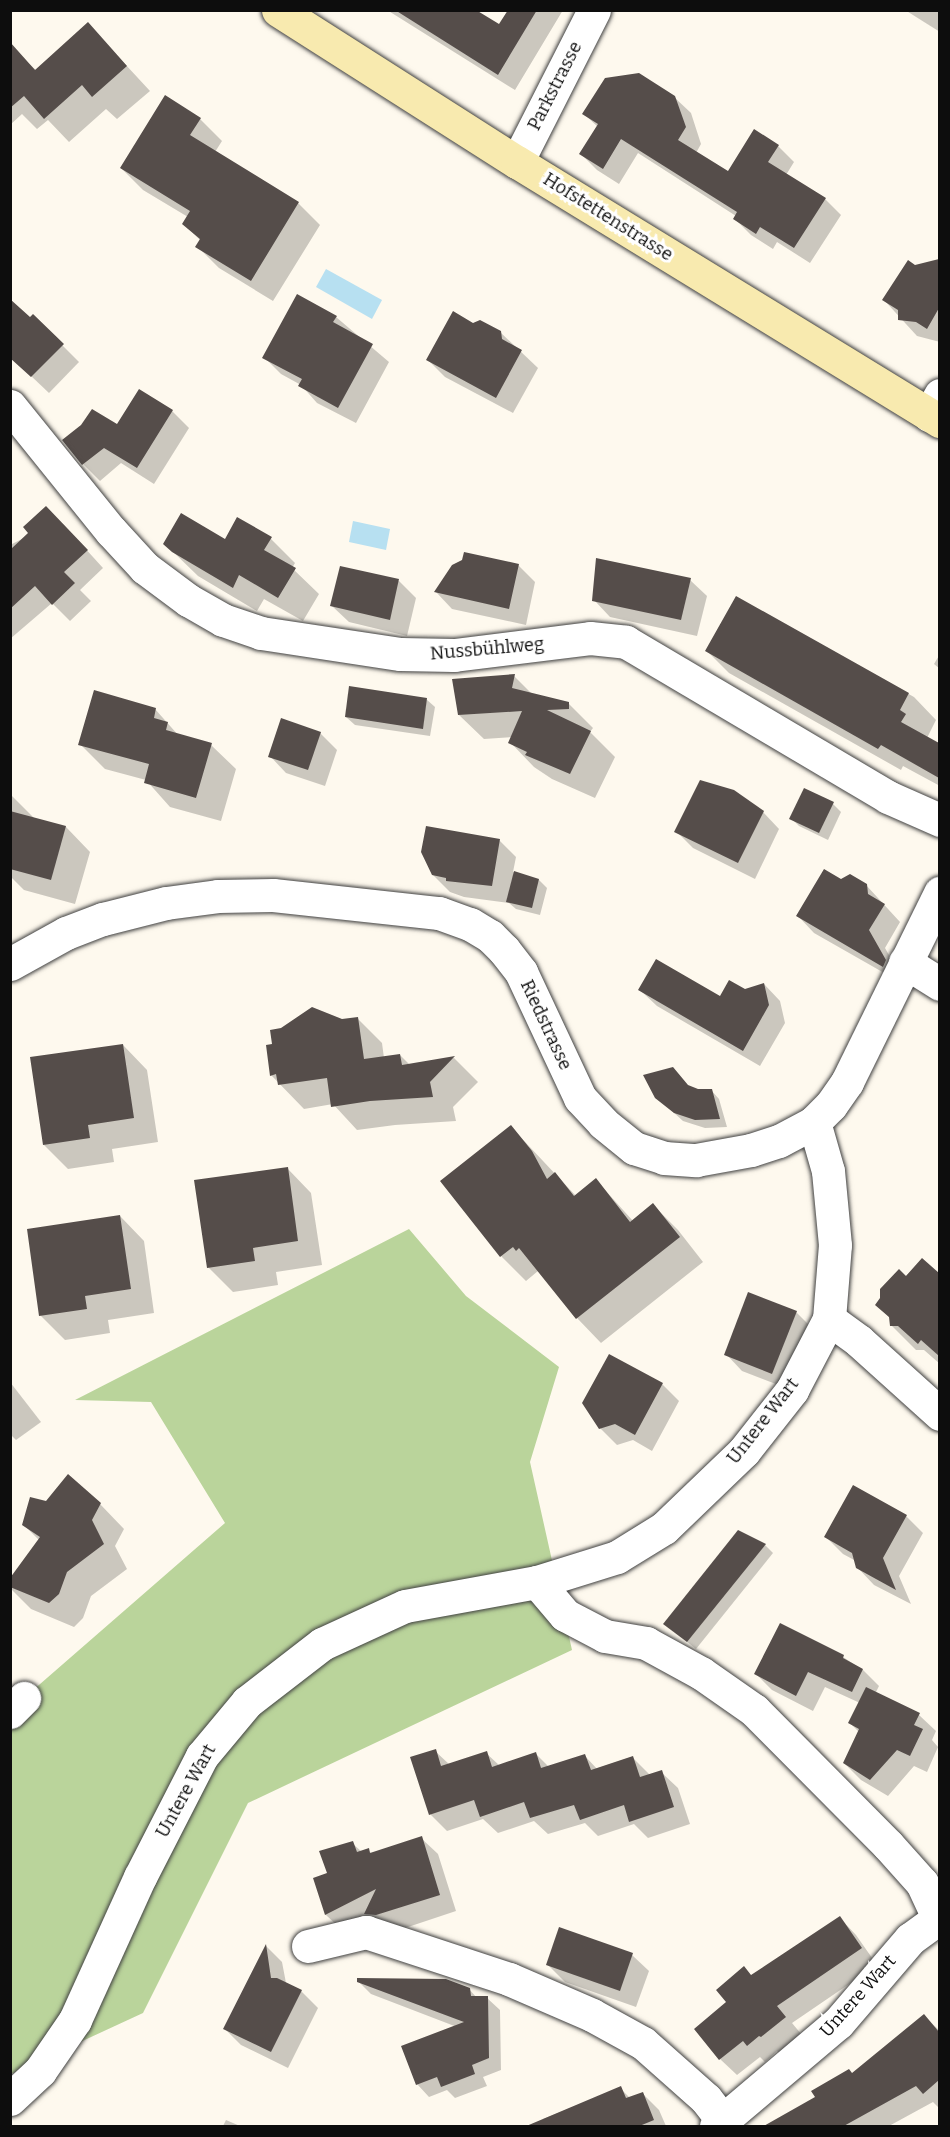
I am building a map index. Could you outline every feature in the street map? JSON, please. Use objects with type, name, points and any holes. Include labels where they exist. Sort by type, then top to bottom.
[{"type":"main road","name":"Hofstettenstrasse","points":[[278,10],[517,162],[936,410]]},
{"type":"street","name":"Parkstrasse","points":[[517,162],[594,10]]},
{"type":"street","name":"Nussbühlweg","points":[[10,406],[111,531],[145,568],[188,600],[223,620],[261,633],[400,654],[454,656],[590,638],[626,642],[888,797],[939,820]]},
{"type":"street","name":"Riedstrasse","points":[[10,964],[66,933],[103,919],[146,907],[207,897],[273,895],[439,913],[470,924],[490,936],[504,950],[521,972],[580,1098],[603,1123],[634,1148],[664,1158],[696,1160],[751,1150],[779,1141],[814,1122],[831,1105],[847,1082],[939,893]]},
{"type":"street","points":[[905,962],[939,984]]},
{"type":"street","name":"Untere Wart","points":[[10,2099],[40,2071],[75,2020],[140,1877],[202,1756],[247,1702],[322,1644],[405,1606],[537,1582],[617,1557],[664,1528],[744,1451],[792,1390],[829,1319],[834,1235],[828,1171],[814,1122]]},
{"type":"street","points":[[829,1319],[860,1341],[939,1414]]},
{"type":"street","name":"Untere Wart","points":[[308,1946],[366,1932],[509,1979],[592,2015],[643,2043],[706,2099],[719,2124],[838,2023],[910,1939],[939,1917],[922,1883],[888,1845],[754,1710],[701,1673],[646,1642],[605,1636],[565,1615],[537,1582]]},
{"type":"green space","points":[[409,1229],[466,1296],[559,1367],[530,1462],[572,1650],[248,1803],[143,2013],[11,2074],[10,1721],[24,1698],[225,1523],[151,1402],[75,1400]]},
{"type":"water","points":[[326,269],[382,300],[372,319],[316,287]]},
{"type":"water","points":[[353,521],[390,529],[386,550],[349,542]]},
{"type":"building","points":[[395,10],[476,10],[499,24],[508,10],[537,10],[498,75]]},
{"type":"building","points":[[88,22],[127,66],[92,97],[82,85],[44,119],[24,96],[10,108],[10,42],[35,70]]},
{"type":"building","points":[[639,73],[675,96],[686,127],[678,140],[728,171],[754,129],[779,145],[768,162],[826,198],[794,248],[760,227],[756,234],[733,219],[737,212],[621,139],[603,169],[579,154],[598,124],[582,114],[605,78]]},
{"type":"building","points":[[165,95],[201,118],[190,135],[299,202],[251,281],[195,247],[200,239],[182,224],[190,211],[120,168]]},
{"type":"building","points":[[939,259],[939,308],[927,329],[916,322],[898,320],[898,310],[882,300],[908,260],[915,265]]},
{"type":"building","points":[[297,294],[337,316],[333,322],[373,344],[338,408],[298,386],[302,379],[262,358]]},
{"type":"building","points":[[10,299],[30,317],[33,314],[64,344],[31,377],[10,358]]},
{"type":"building","points":[[453,311],[473,323],[480,320],[501,331],[502,339],[522,350],[496,398],[426,360]]},
{"type":"building","points":[[139,389],[173,410],[137,468],[104,448],[82,465],[62,440],[81,425],[92,409],[117,424]]},
{"type":"building","points":[[46,506],[88,550],[64,572],[75,583],[52,605],[35,586],[10,609],[10,550],[28,533],[23,527]]},
{"type":"building","points":[[181,513],[225,539],[237,517],[272,537],[264,550],[296,568],[278,598],[239,575],[233,588],[172,552],[163,544]]},
{"type":"building","points":[[464,552],[519,564],[509,609],[434,592],[452,565],[462,560]]},
{"type":"building","points":[[596,558],[691,578],[681,620],[592,601]]},
{"type":"building","points":[[340,566],[399,579],[390,620],[330,606]]},
{"type":"building","points":[[736,596],[909,693],[900,710],[906,714],[901,722],[939,743],[939,778],[881,745],[878,749],[705,651]]},
{"type":"building","points":[[515,674],[512,688],[569,702],[569,709],[547,710],[591,731],[570,774],[525,755],[527,752],[508,743],[522,711],[458,715],[452,679]]},
{"type":"building","points":[[349,686],[427,698],[423,729],[345,717]]},
{"type":"building","points":[[94,690],[156,708],[154,718],[168,722],[166,730],[212,743],[196,798],[144,783],[149,764],[78,745]]},
{"type":"building","points":[[281,718],[321,732],[308,770],[268,757]]},
{"type":"building","points":[[700,780],[734,790],[764,811],[738,863],[674,832]]},
{"type":"building","points":[[804,788],[834,802],[819,833],[789,819]]},
{"type":"building","points":[[10,811],[66,826],[51,880],[10,869]]},
{"type":"building","points":[[426,826],[500,839],[492,886],[446,881],[446,878],[432,875],[421,852]]},
{"type":"building","points":[[824,869],[841,879],[850,874],[867,884],[868,894],[885,904],[869,930],[886,960],[883,967],[796,916]]},
{"type":"building","points":[[514,871],[539,879],[532,908],[506,902]]},
{"type":"building","points":[[656,959],[720,996],[729,980],[745,989],[764,983],[769,1005],[743,1051],[638,990]]},
{"type":"building","points":[[312,1007],[342,1019],[358,1017],[364,1059],[400,1054],[402,1065],[455,1056],[430,1082],[433,1097],[370,1101],[331,1107],[327,1078],[278,1085],[276,1074],[270,1076],[266,1045],[272,1044],[270,1030],[281,1028]]},
{"type":"building","points":[[123,1044],[134,1118],[88,1125],[90,1138],[43,1145],[30,1057]]},
{"type":"building","points":[[673,1067],[688,1085],[698,1089],[712,1089],[720,1119],[695,1120],[674,1113],[655,1098],[643,1075]]},
{"type":"building","points":[[511,1125],[532,1151],[547,1179],[555,1172],[574,1196],[596,1178],[630,1222],[653,1203],[680,1237],[576,1319],[519,1248],[516,1251],[513,1247],[500,1257],[440,1181]]},
{"type":"building","points":[[288,1167],[298,1241],[253,1248],[255,1261],[207,1268],[194,1180]]},
{"type":"building","points":[[120,1215],[131,1289],[85,1296],[87,1309],[39,1316],[27,1229]]},
{"type":"building","points":[[922,1258],[939,1273],[939,1356],[921,1340],[918,1344],[898,1326],[890,1326],[889,1317],[875,1305],[880,1298],[880,1289],[899,1269],[906,1276]]},
{"type":"building","points":[[748,1292],[797,1311],[772,1374],[724,1355]]},
{"type":"building","points":[[609,1354],[663,1383],[635,1435],[615,1424],[599,1429],[582,1403]]},
{"type":"building","points":[[68,1474],[101,1503],[92,1520],[104,1544],[67,1572],[59,1594],[49,1603],[10,1587],[10,1578],[40,1537],[22,1525],[30,1497],[46,1501]]},
{"type":"building","points":[[853,1485],[907,1515],[883,1558],[896,1590],[856,1568],[852,1553],[824,1537]]},
{"type":"building","points":[[738,1530],[766,1544],[687,1642],[663,1624]]},
{"type":"building","points":[[780,1623],[844,1655],[843,1658],[863,1669],[852,1692],[808,1672],[796,1696],[754,1674]]},
{"type":"building","points":[[866,1687],[920,1713],[914,1725],[923,1729],[910,1756],[897,1750],[870,1780],[843,1763],[859,1729],[848,1723]]},
{"type":"building","points":[[436,1749],[441,1766],[487,1751],[492,1767],[536,1752],[541,1768],[585,1754],[591,1770],[633,1756],[640,1777],[662,1770],[674,1807],[629,1822],[624,1805],[580,1820],[574,1805],[530,1818],[524,1802],[480,1817],[474,1800],[429,1815],[410,1757]]},
{"type":"building","points":[[422,1836],[440,1895],[376,1915],[364,1914],[376,1889],[325,1915],[313,1878],[327,1873],[319,1851],[353,1841],[357,1852],[369,1848],[370,1853]]},
{"type":"building","points":[[840,1916],[862,1948],[777,2006],[786,2017],[761,2037],[759,2036],[747,2046],[743,2041],[719,2060],[694,2029],[726,2002],[716,1990],[744,1966],[751,1975]]},
{"type":"building","points":[[559,1927],[633,1953],[620,1991],[546,1965]]},
{"type":"building","points":[[266,1944],[271,1978],[277,1978],[302,1990],[271,2052],[223,2029]]},
{"type":"building","points":[[357,1978],[446,1979],[470,1988],[471,1996],[488,1996],[489,2058],[472,2065],[475,2074],[441,2087],[437,2077],[416,2085],[401,2046],[464,2022],[357,1982]]},
{"type":"building","points":[[924,2014],[939,2032],[939,2080],[923,2094],[916,2086],[842,2127],[762,2127],[815,2097],[811,2091],[849,2069],[852,2073]]},
{"type":"building","points":[[621,2086],[626,2098],[643,2092],[654,2120],[637,2127],[524,2127]]}]
